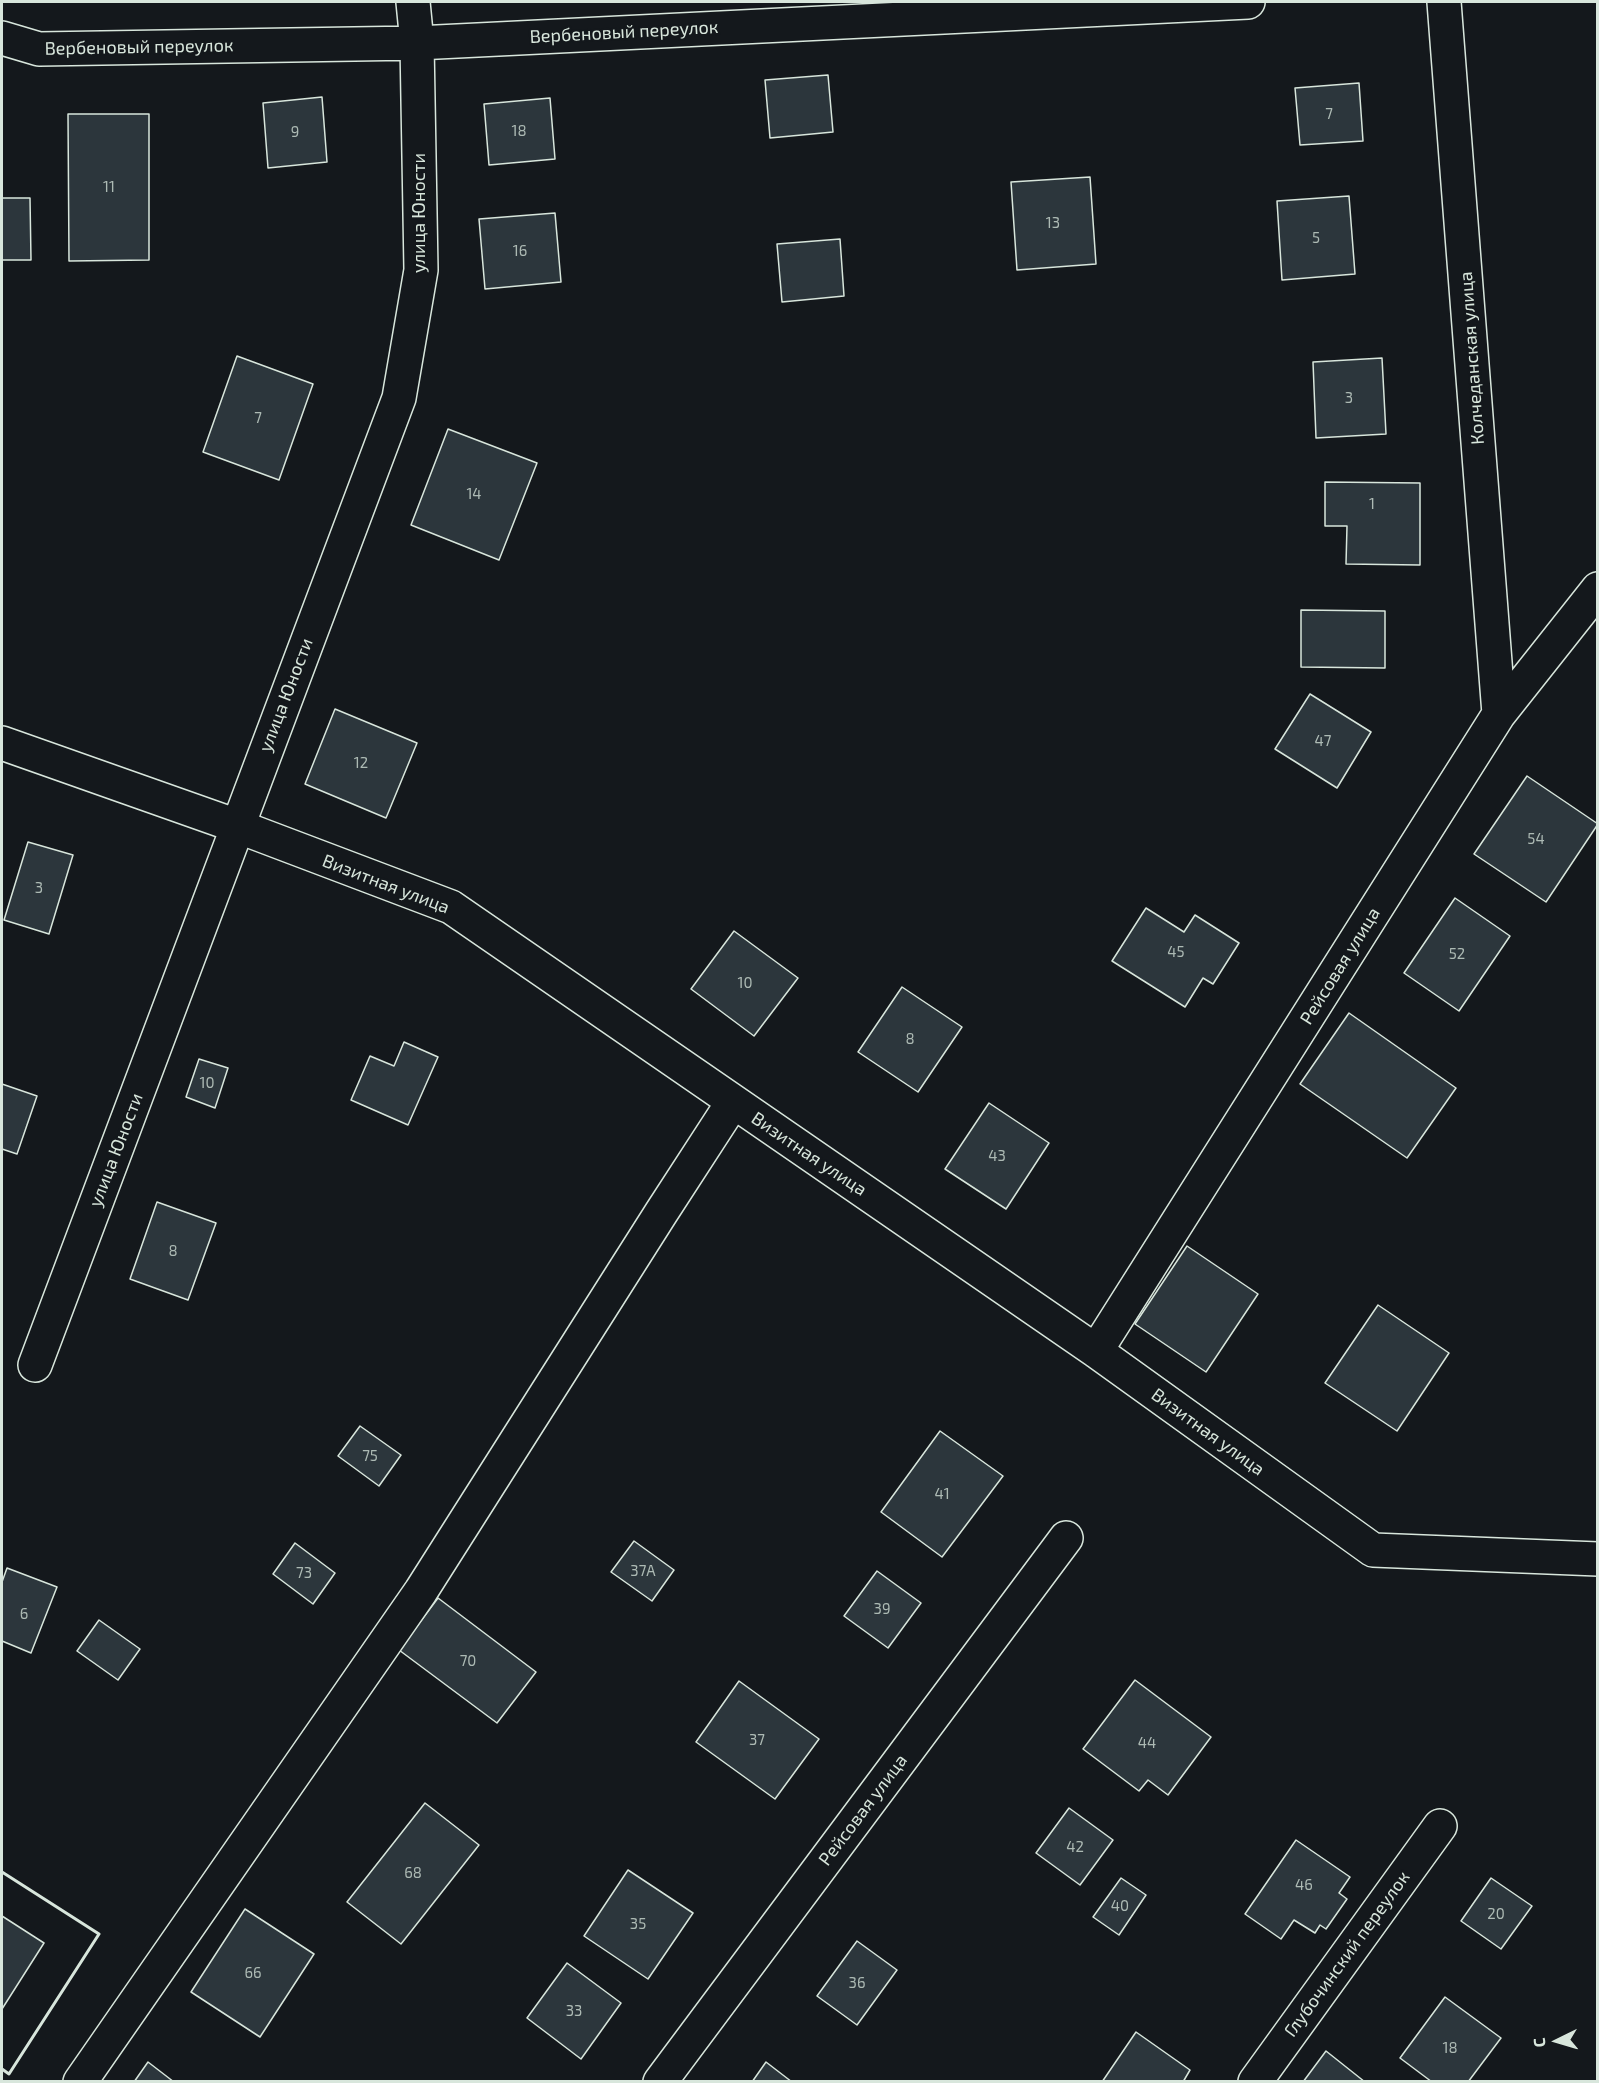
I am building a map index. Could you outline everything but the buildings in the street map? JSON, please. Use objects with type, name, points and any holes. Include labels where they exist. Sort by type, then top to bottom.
[{"type":"street","name":"улица Юности","points":[[35,1365],[399,398],[420,270],[417,43],[413,2]]},
{"type":"street","name":"Вербеновый переулок","points":[[2,38],[39,49],[417,43],[1248,2]]},
{"type":"street","name":"Колчеданская улица","points":[[1444,2],[1499,714]]},
{"type":"street","name":"Рейсовая улица","points":[[1096,1351],[1499,714],[1598,589]]},
{"type":"street","name":"Визитная улица","points":[[2,743],[237,826],[451,908],[1096,1351],[1373,1550],[1598,1559]]},
{"type":"street","points":[[80,2082],[422,1591],[661,1213],[734,1102]]},
{"type":"street","name":"Рейсовая улица","points":[[660,2082],[1066,1538]]},
{"type":"street","name":"Глубочинский переулок","points":[[1255,2082],[1440,1826]]},
{"type":"wall","points":[[2,1872],[99,1934],[9,2074],[2,2069]]}]
